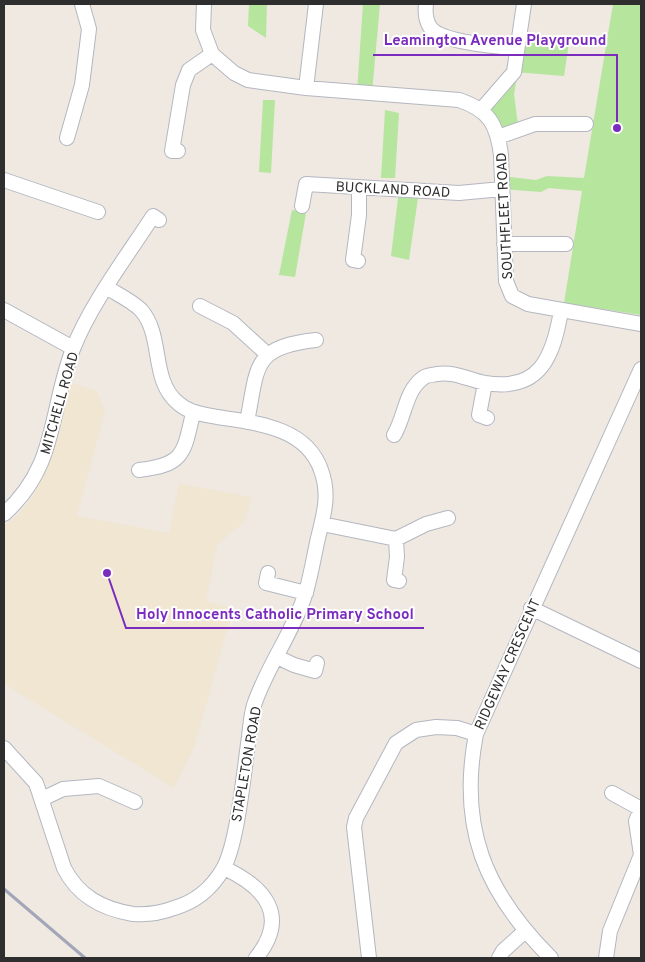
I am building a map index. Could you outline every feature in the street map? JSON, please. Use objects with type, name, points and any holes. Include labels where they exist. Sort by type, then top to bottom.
[{"type":"street","points":[[67,138],[82,85],[89,29],[82,4]]},
{"type":"street","points":[[204,4],[203,30],[212,54],[234,73],[248,80],[264,84],[458,100],[481,110],[514,72],[524,4]]},
{"type":"street","points":[[306,88],[316,4]]},
{"type":"street","points":[[426,4],[424,13],[430,28],[446,38],[517,49]]},
{"type":"street","points":[[178,151],[172,151],[182,85],[189,70],[212,54]]},
{"type":"street","name":"SOUTHFLEET ROAD","points":[[481,110],[492,122],[498,137],[506,281],[512,296],[528,304],[641,324]]},
{"type":"street","points":[[498,137],[535,124],[586,124]]},
{"type":"street","points":[[4,180],[98,212]]},
{"type":"street","name":"BUCKLAND ROAD","points":[[302,206],[306,184],[459,193],[502,189]]},
{"type":"street","points":[[358,261],[353,260],[359,215],[359,188]]},
{"type":"street","name":"MITCHELL ROAD","points":[[4,514],[31,485],[45,455],[63,380],[73,348],[106,287],[153,216],[159,220]]},
{"type":"street","points":[[504,244],[566,244]]},
{"type":"street","name":"STAPLETON ROAD","points":[[4,748],[36,783],[64,868],[70,880],[92,901],[106,907],[142,915],[166,911],[187,904],[204,892],[224,868],[233,835],[254,706],[306,593],[322,524],[327,494],[322,471],[314,455],[303,443],[287,432],[247,422],[193,413],[178,403],[167,390],[161,376],[149,325],[141,311],[106,287]]},
{"type":"street","points":[[200,306],[233,323],[267,354]]},
{"type":"street","points":[[4,310],[73,348]]},
{"type":"street","points":[[394,435],[401,424],[410,391],[424,377],[447,372],[485,383],[509,385],[526,381],[540,370],[557,335],[561,311]]},
{"type":"street","points":[[247,422],[257,372],[267,354],[284,345],[316,340]]},
{"type":"street","name":"RIDGEWAY CRESCENT","points":[[551,958],[524,932],[499,896],[484,861],[473,824],[469,794],[470,764],[476,734],[531,608],[641,369]]},
{"type":"street","points":[[485,383],[479,415],[487,418]]},
{"type":"street","points":[[139,470],[157,468],[174,462],[185,449],[193,413]]},
{"type":"street","points":[[322,524],[396,539],[426,524],[448,518]]},
{"type":"street","points":[[396,539],[397,557],[394,580],[398,581]]},
{"type":"street","points":[[268,573],[266,583],[306,593]]},
{"type":"street","points":[[531,608],[641,661]]},
{"type":"street","points":[[277,657],[294,665],[315,670],[317,663]]},
{"type":"street","points":[[369,958],[354,827],[356,818],[396,743],[416,730],[436,727],[457,728],[476,734]]},
{"type":"street","points":[[42,799],[63,789],[99,786],[135,802]]},
{"type":"street","points":[[606,958],[610,932],[641,855],[636,821],[641,809],[612,793]]},
{"type":"street","points":[[224,868],[245,878],[261,891],[268,903],[271,916],[271,931],[265,947],[256,958]]},
{"type":"street","points":[[499,958],[503,951],[524,932]]},
{"type":"shaded area","points":[[68,382],[97,391],[105,411],[77,516],[169,533],[179,484],[252,497],[245,521],[217,545],[206,601],[233,608],[195,745],[174,788],[4,684],[4,526],[19,514],[33,497],[45,469]]},
{"type":"green space","points":[[249,4],[267,4],[266,38],[248,26]]},
{"type":"green space","points":[[363,4],[380,4],[372,93],[357,92]]},
{"type":"green space","points":[[613,4],[641,4],[641,315],[564,303],[582,191],[549,188],[541,192],[502,189],[502,176],[536,180],[547,176],[584,178]]},
{"type":"green space","points":[[519,34],[569,43],[564,76],[514,72]]},
{"type":"green space","points":[[517,77],[514,94],[518,125],[500,128],[489,108]]},
{"type":"green space","points":[[263,100],[275,100],[271,173],[259,172]]},
{"type":"green space","points":[[385,110],[399,113],[395,178],[381,178]]},
{"type":"green space","points":[[399,190],[419,191],[409,260],[391,256]]},
{"type":"green space","points":[[292,210],[306,213],[295,277],[279,275]]},
{"type":"railway","points":[[4,889],[85,958]]},
{"type":"place","name":"Leamington Avenue Playground","points":[[617,128]]},
{"type":"place","name":"Holy Innocents Catholic Primary School","points":[[107,573]]}]
